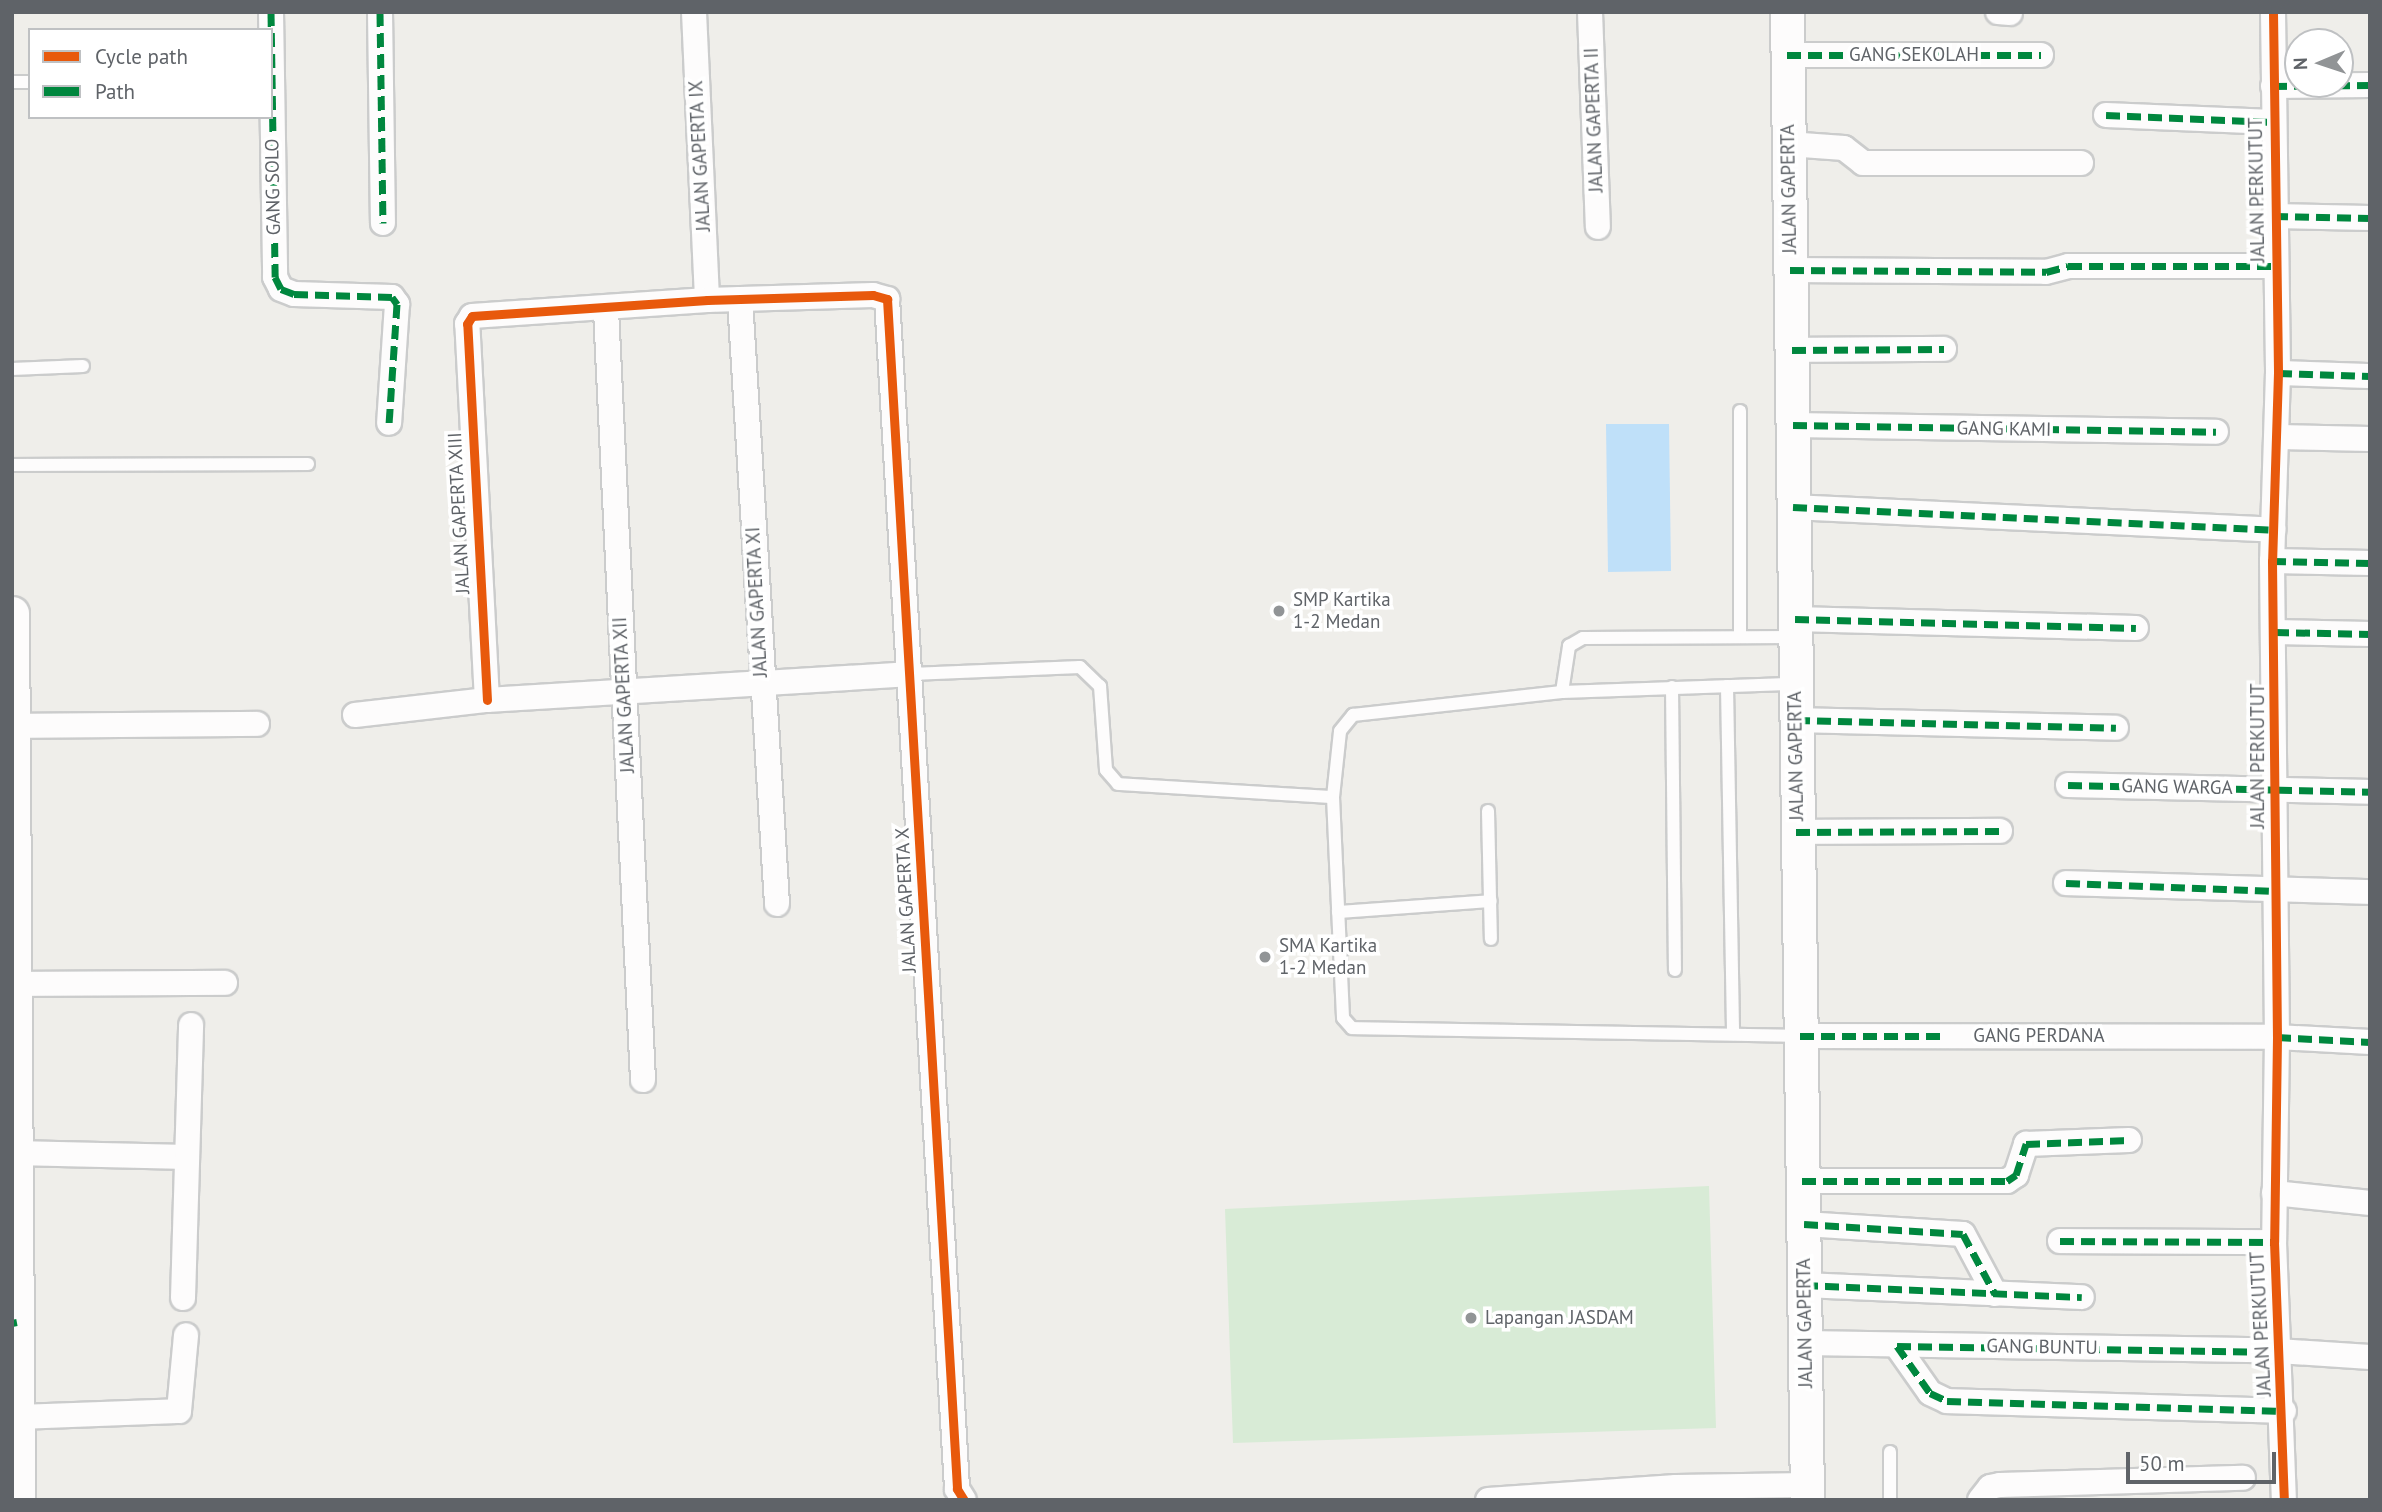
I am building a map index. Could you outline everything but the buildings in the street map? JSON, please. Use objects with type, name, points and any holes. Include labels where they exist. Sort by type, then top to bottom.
[{"type":"street","points":[[380,12],[383,223]]},
{"type":"street","name":"JALAN GAPERTA IX","points":[[694,12],[707,300]]},
{"type":"street","name":"JALAN GAPERTA II","points":[[1590,12],[1598,227]]},
{"type":"street","name":"JALAN GAPERTA","points":[[1787,12],[1807,1492]]},
{"type":"street","points":[[1998,12],[2010,13]]},
{"type":"street","name":"JALAN PERKUTUT","points":[[2273,12],[2278,373],[2272,561],[2277,891],[2274,1242],[2284,1411],[2284,1500]]},
{"type":"street","name":"GANG SEKOLAH","points":[[1787,55],[2041,55]]},
{"type":"street","points":[[2273,86],[2370,85]]},
{"type":"street","points":[[2106,115],[2273,122]]},
{"type":"street","name":"GANG SOLO","points":[[273,119],[275,278],[281,289],[294,294],[392,297],[399,311],[389,423]]},
{"type":"street","points":[[1788,144],[1844,148],[1863,163],[2081,163]]},
{"type":"street","points":[[2274,216],[2370,218]]},
{"type":"street","points":[[1790,270],[2046,272],[2068,266],[2275,266]]},
{"type":"street","name":"JALAN GAPERTA X","points":[[740,299],[873,295],[887,299],[890,309],[960,1494]]},
{"type":"street","points":[[606,310],[740,299]]},
{"type":"street","name":"JALAN GAPERTA XI","points":[[740,299],[777,904]]},
{"type":"street","name":"JALAN GAPERTA XIII","points":[[487,700],[467,324],[472,316],[481,313],[606,310]]},
{"type":"street","name":"JALAN GAPERTA XII","points":[[606,310],[643,1080]]},
{"type":"street","points":[[1791,350],[1944,349]]},
{"type":"street","points":[[2278,373],[2370,376]]},
{"type":"street","name":"GANG KAMI","points":[[1793,425],[2216,432]]},
{"type":"street","points":[[2278,437],[2370,439]]},
{"type":"street","points":[[1793,507],[2273,530]]},
{"type":"street","points":[[2272,561],[2370,563]]},
{"type":"street","points":[[12,613],[16,1153],[14,1322],[18,1500]]},
{"type":"street","points":[[1795,628],[2136,628]]},
{"type":"street","points":[[2275,632],[2370,634]]},
{"type":"street","points":[[355,715],[487,700],[624,694],[911,674]]},
{"type":"street","points":[[1796,720],[2116,729]]},
{"type":"street","points":[[13,726],[257,724]]},
{"type":"street","name":"GANG WARGA","points":[[2068,785],[2370,792]]},
{"type":"street","points":[[1796,832],[2000,831]]},
{"type":"street","points":[[2066,883],[2370,892]]},
{"type":"street","points":[[15,984],[225,983]]},
{"type":"street","points":[[183,1298],[191,1025]]},
{"type":"street","name":"GANG PERDANA","points":[[1800,1036],[2277,1037],[2370,1042]]},
{"type":"street","points":[[1802,1181],[2007,1181],[2015,1175],[2026,1144],[2129,1140]]},
{"type":"street","points":[[16,1153],[187,1157]]},
{"type":"street","points":[[2274,1193],[2370,1203]]},
{"type":"street","points":[[1804,1224],[1963,1234],[1995,1294]]},
{"type":"street","points":[[2060,1241],[2274,1242]]},
{"type":"street","points":[[1804,1285],[2082,1297]]},
{"type":"street","points":[[17,1417],[180,1411],[186,1335]]},
{"type":"street","name":"GANG BUNTU","points":[[1805,1343],[2279,1352],[2370,1357]]},
{"type":"street","points":[[1897,1346],[1930,1393],[1947,1401],[2284,1411]]},
{"type":"street","points":[[1980,1500],[1990,1487],[2000,1485],[2243,1478]]},
{"type":"street","points":[[1488,1500],[1676,1493],[1807,1492]]},
{"type":"lane","points":[[12,369],[83,366]]},
{"type":"lane","points":[[1740,411],[1740,636]]},
{"type":"lane","points":[[12,465],[308,464]]},
{"type":"lane","points":[[1563,692],[1567,652],[1575,640],[1740,636],[1795,628]]},
{"type":"lane","points":[[911,674],[1070,666],[1086,670],[1100,686],[1106,770],[1118,784],[1334,797]]},
{"type":"lane","points":[[1795,684],[1563,692],[1353,715],[1340,731],[1334,797],[1343,1018],[1352,1028],[1733,1032],[1800,1036]]},
{"type":"lane","points":[[1727,686],[1733,1032]]},
{"type":"lane","points":[[1672,687],[1675,970]]},
{"type":"lane","points":[[1488,811],[1491,939]]},
{"type":"lane","points":[[1339,912],[1491,901]]},
{"type":"lane","points":[[1890,1500],[1891,1452]]},
{"type":"green space","name":"Lapangan JASDAM","points":[[1709,1186],[1716,1428],[1233,1443],[1225,1209]]},
{"type":"water","points":[[1606,424],[1669,424],[1671,571],[1608,572]]},
{"type":"marked path","points":[[271,12],[271,28]]},
{"type":"marked path","points":[[380,12],[383,223]]},
{"type":"marked path","points":[[1787,55],[2041,55]]},
{"type":"marked path","points":[[2273,86],[2370,85]]},
{"type":"marked path","points":[[2106,115],[2273,122]]},
{"type":"marked path","points":[[273,119],[275,277],[281,289],[294,294],[392,297],[397,304],[389,423]]},
{"type":"marked path","points":[[2274,216],[2370,218]]},
{"type":"marked path","points":[[1790,270],[2046,272],[2068,266],[2275,266]]},
{"type":"marked path","points":[[1792,350],[1944,349]]},
{"type":"marked path","points":[[2278,373],[2370,376]]},
{"type":"marked path","points":[[1793,425],[2216,432]]},
{"type":"marked path","points":[[1793,507],[2273,530]]},
{"type":"marked path","points":[[2272,561],[2370,563]]},
{"type":"marked path","points":[[1795,619],[2136,628]]},
{"type":"marked path","points":[[2275,632],[2370,634]]},
{"type":"marked path","points":[[1796,720],[2116,728]]},
{"type":"marked path","points":[[2068,785],[2370,792]]},
{"type":"marked path","points":[[1796,832],[2000,831]]},
{"type":"marked path","points":[[2066,883],[2277,891]]},
{"type":"marked path","points":[[1800,1036],[1944,1036]]},
{"type":"marked path","points":[[2277,1037],[2370,1042]]},
{"type":"marked path","points":[[1802,1181],[2007,1181],[2016,1175],[2026,1144],[2129,1140]]},
{"type":"marked path","points":[[1804,1224],[1963,1234],[1995,1294]]},
{"type":"marked path","points":[[2060,1241],[2274,1242]]},
{"type":"marked path","points":[[1804,1285],[2082,1297]]},
{"type":"marked path","points":[[12,1323],[17,1322]]},
{"type":"marked path","points":[[1897,1346],[1930,1393],[1947,1401],[2284,1411]]},
{"type":"marked path","points":[[1897,1346],[2279,1352]]},
{"type":"cycle path","points":[[2273,12],[2278,373],[2272,561],[2277,1037],[2274,1242],[2284,1500]]},
{"type":"cycle path","points":[[487,700],[467,324],[472,316],[707,300],[873,295],[887,299],[957,1489],[964,1500]]},
{"type":"place","name":"SMP Kartika 1-2 Medan","points":[[1279,611]]},
{"type":"place","name":"SMA Kartika 1-2 Medan","points":[[1265,957]]},
{"type":"place","name":"Lapangan JASDAM","points":[[1471,1318]]}]
